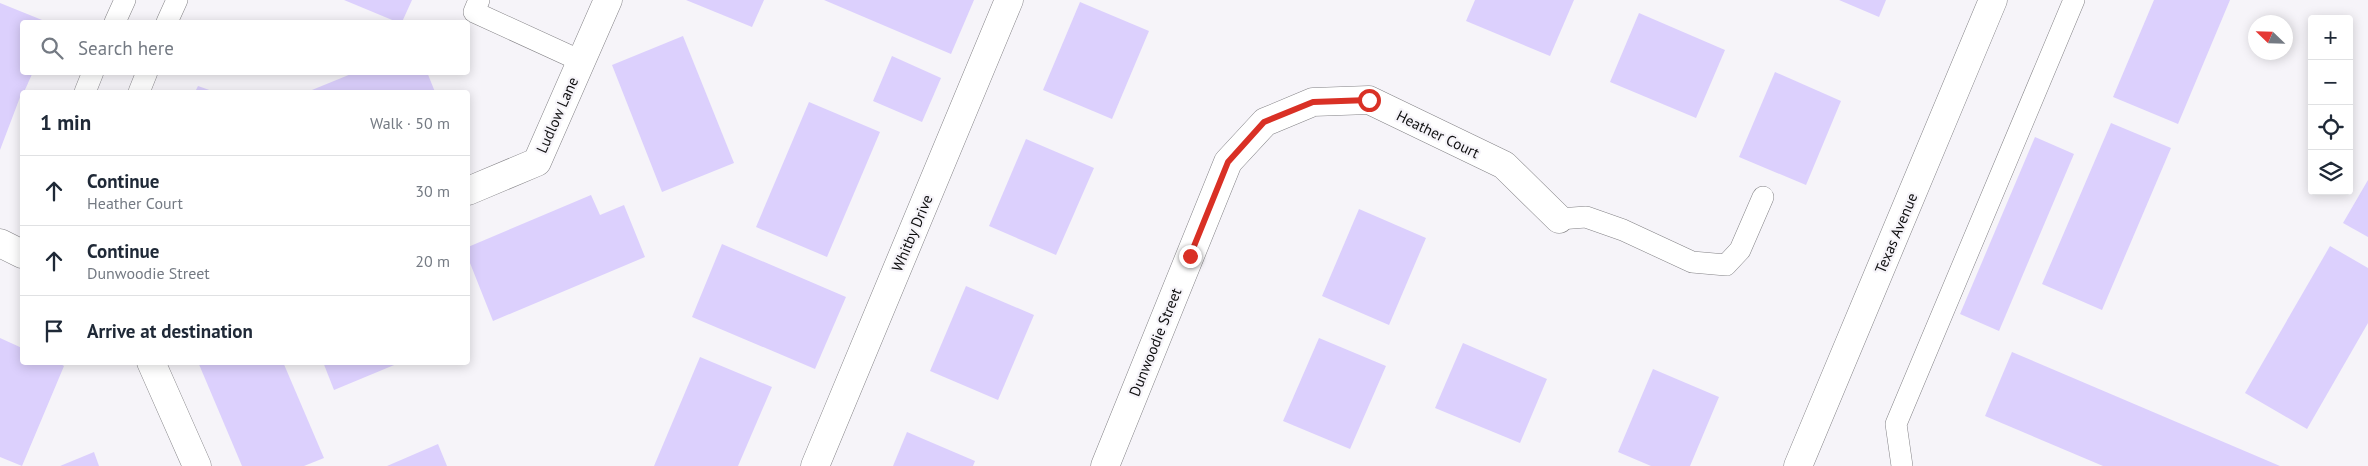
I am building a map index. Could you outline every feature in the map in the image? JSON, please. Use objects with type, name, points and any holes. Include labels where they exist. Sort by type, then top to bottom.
[{"type":"street","name":"Ludlow Lane","points":[[470,190],[536,162],[608,0]]},
{"type":"street","name":"Whitby Drive","points":[[814,466],[1009,0]]},
{"type":"street","name":"Texas Avenue","points":[[1798,466],[1993,0]]},
{"type":"street","name":"Heather Court","points":[[1228,162],[1264,122],[1313,102],[1369,100],[1504,165],[1559,219]]},
{"type":"street","name":"Dunwoodie Street","points":[[1105,466],[1228,162]]},
{"type":"street","points":[[152,365],[197,466]]},
{"type":"lane","points":[[116,20],[125,0]]},
{"type":"lane","points":[[168,20],[177,0]]},
{"type":"lane","points":[[479,0],[474,12],[581,61]]},
{"type":"lane","points":[[1902,466],[1896,424],[2074,0]]},
{"type":"lane","points":[[85,90],[92,75]]},
{"type":"lane","points":[[140,90],[146,75]]},
{"type":"lane","points":[[1559,219],[1586,217],[1623,230],[1692,262],[1726,265],[1740,250],[1763,197]]},
{"type":"building","points":[[344,0],[412,0],[403,20],[392,20]]},
{"type":"building","points":[[686,0],[764,0],[752,27]]},
{"type":"building","points":[[824,0],[974,0],[951,54]]},
{"type":"building","points":[[1475,0],[1574,0],[1550,56],[1466,21]]},
{"type":"building","points":[[1839,0],[1886,0],[1879,17]]},
{"type":"building","points":[[2154,0],[2230,0],[2178,124],[2113,97]]},
{"type":"building","points":[[1080,2],[1149,31],[1112,119],[1043,90]]},
{"type":"building","points":[[0,3],[42,20],[20,20],[20,75],[32,75],[25,90],[20,90],[20,97],[0,150]]},
{"type":"building","points":[[1639,13],[1725,50],[1696,118],[1610,82]]},
{"type":"building","points":[[683,36],[734,163],[662,192],[612,65]]},
{"type":"building","points":[[892,56],[941,78],[922,122],[873,101]]},
{"type":"building","points":[[1775,72],[1841,101],[1806,185],[1739,157]]},
{"type":"building","points":[[349,75],[428,75],[434,90],[312,90]]},
{"type":"building","points":[[198,86],[209,90],[196,90]]},
{"type":"building","points":[[809,102],[880,132],[827,257],[756,227]]},
{"type":"building","points":[[2111,123],[2171,148],[2102,310],[2042,284]]},
{"type":"building","points":[[2035,137],[2074,154],[1999,331],[1960,314]]},
{"type":"building","points":[[1026,139],[1094,168],[1056,255],[989,226]]},
{"type":"building","points":[[2368,180],[2368,237],[2343,223]]},
{"type":"building","points":[[591,195],[600,215],[624,205],[645,257],[493,321],[470,263],[470,246]]},
{"type":"building","points":[[1359,209],[1426,238],[1389,325],[1322,296]]},
{"type":"building","points":[[722,244],[846,297],[815,369],[692,317]]},
{"type":"building","points":[[2330,246],[2368,268],[2368,323],[2307,429],[2245,393]]},
{"type":"building","points":[[966,286],[1034,315],[998,400],[930,371]]},
{"type":"building","points":[[0,338],[20,347],[20,365],[64,366],[22,466],[0,457]]},
{"type":"building","points":[[1319,338],[1386,366],[1350,449],[1283,421]]},
{"type":"building","points":[[1463,343],[1547,379],[1520,443],[1435,408]]},
{"type":"building","points":[[2012,352],[2280,466],[2103,466],[1985,416]]},
{"type":"building","points":[[700,357],[772,387],[738,466],[654,466]]},
{"type":"building","points":[[199,365],[284,365],[324,458],[304,466],[242,466]]},
{"type":"building","points":[[324,365],[394,365],[334,390]]},
{"type":"building","points":[[1653,369],[1719,397],[1690,466],[1651,466],[1618,452]]},
{"type":"building","points":[[907,432],[975,461],[973,466],[893,466]]},
{"type":"building","points":[[438,444],[447,466],[387,466]]},
{"type":"building","points":[[94,452],[99,466],[60,466]]},
{"type":"route","points":[[1190,256],[1228,162],[1264,122],[1313,102],[1369,100]]}]
